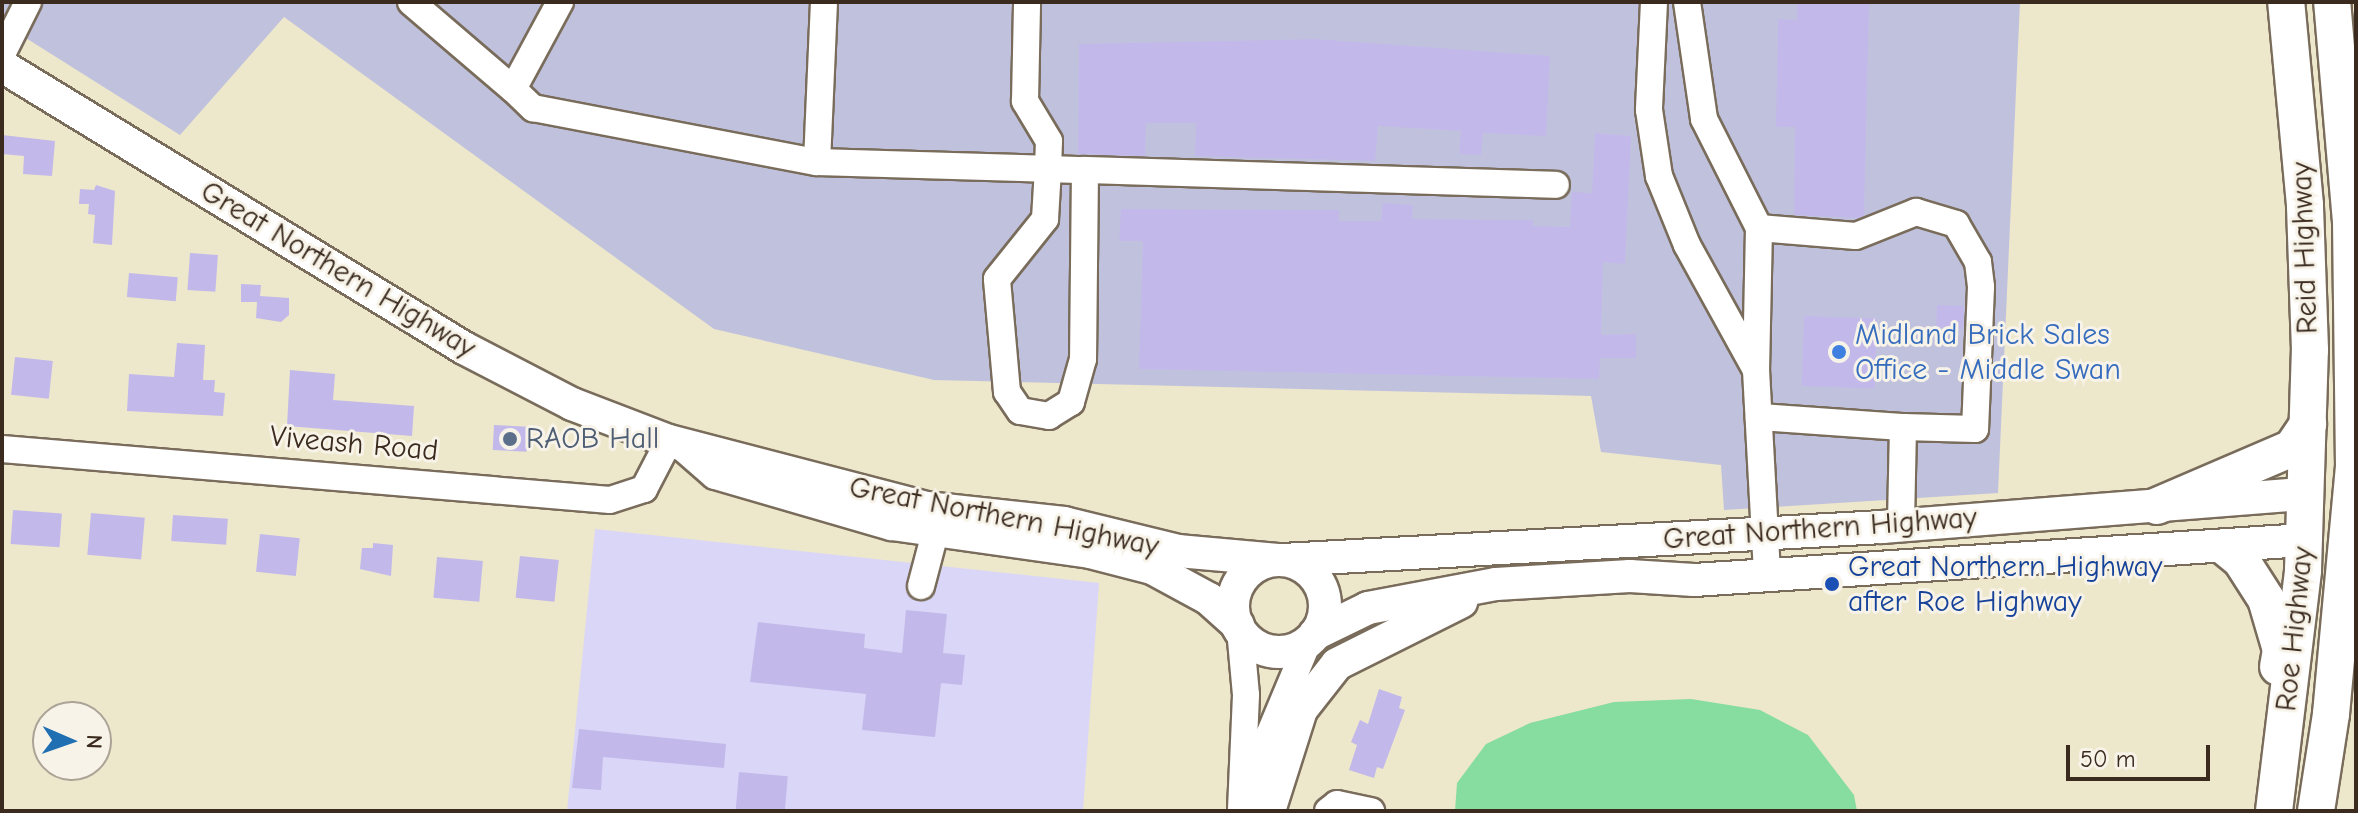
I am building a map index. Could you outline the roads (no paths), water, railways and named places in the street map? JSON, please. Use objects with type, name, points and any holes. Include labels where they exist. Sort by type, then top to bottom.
[{"type":"highway","name":"Reid Highway","points":[[2286,2],[2305,205],[2308,424],[2305,494]]},
{"type":"highway","name":"Reid Highway","points":[[2332,2],[2351,222],[2354,491]]},
{"type":"highway","points":[[2343,2],[2356,43]]},
{"type":"highway","points":[[2157,506],[2292,448],[2308,424]]},
{"type":"highway","name":"Great Northern Highway","points":[[2305,494],[2354,491]]},
{"type":"highway","name":"Roe Highway","points":[[2316,811],[2353,535],[2354,491]]},
{"type":"highway","name":"Roe Highway","points":[[2274,811],[2304,540],[2305,494]]},
{"type":"highway","name":"Great Northern Highway","points":[[2304,540],[2353,535]]},
{"type":"highway","points":[[2225,547],[2256,579],[2281,650],[2260,811]]},
{"type":"highway","points":[[2340,630],[2356,592]]},
{"type":"main road","name":"Great Northern Highway","points":[[2,66],[464,348],[572,404],[678,444],[708,448],[938,521],[1152,568],[1209,599],[1239,627]]},
{"type":"main road","name":"Great Northern Highway","points":[[938,521],[1064,523],[1178,551],[1280,560],[1765,534],[2305,494]]},
{"type":"main road","points":[[1901,525],[1915,547],[1955,564]]},
{"type":"main road","name":"Great Northern Highway","points":[[1312,638],[1368,608],[1496,584],[1767,576],[2304,540]]},
{"type":"main road","points":[[1280,560],[1302,565],[1321,587],[1324,616],[1312,638],[1290,650],[1271,651],[1253,643],[1239,627],[1234,596],[1243,578],[1258,564],[1280,560]]},
{"type":"main road","points":[[1269,811],[1301,710],[1337,664],[1496,584]]},
{"type":"street","points":[[2,54],[28,2]]},
{"type":"street","points":[[411,2],[533,108],[817,162],[1556,185]]},
{"type":"street","points":[[513,89],[560,2]]},
{"type":"street","points":[[817,162],[824,2]]},
{"type":"street","points":[[1027,2],[1025,101],[1049,141],[1045,219],[997,279],[1007,392],[1020,411],[1049,416],[1071,402],[1083,359],[1085,170]]},
{"type":"street","points":[[1654,2],[1649,110],[1659,176],[1687,245],[1756,370]]},
{"type":"street","points":[[1687,2],[1704,119],[1759,228],[1756,370],[1767,576]]},
{"type":"street","points":[[1759,228],[1856,236],[1916,212],[1956,224],[1978,262],[1981,287],[1975,429],[1759,417]]},
{"type":"street","points":[[1901,525],[1903,427]]},
{"type":"street","name":"Viveash Road","points":[[2,449],[610,500],[644,489],[678,444]]},
{"type":"street","points":[[921,586],[938,521]]},
{"type":"street","points":[[1239,627],[1246,695],[1241,811]]},
{"type":"street","points":[[1257,811],[1269,735],[1312,638]]},
{"type":"street","points":[[1328,811],[1337,804],[1371,811]]},
{"type":"place","name":"Midland Brick Sales Office - Middle Swan","points":[[1839,352]]},
{"type":"place","name":"RAOB Hall","points":[[510,439]]},
{"type":"place","name":"Great Northern Highway after Roe Highway","points":[[1832,584]]}]
